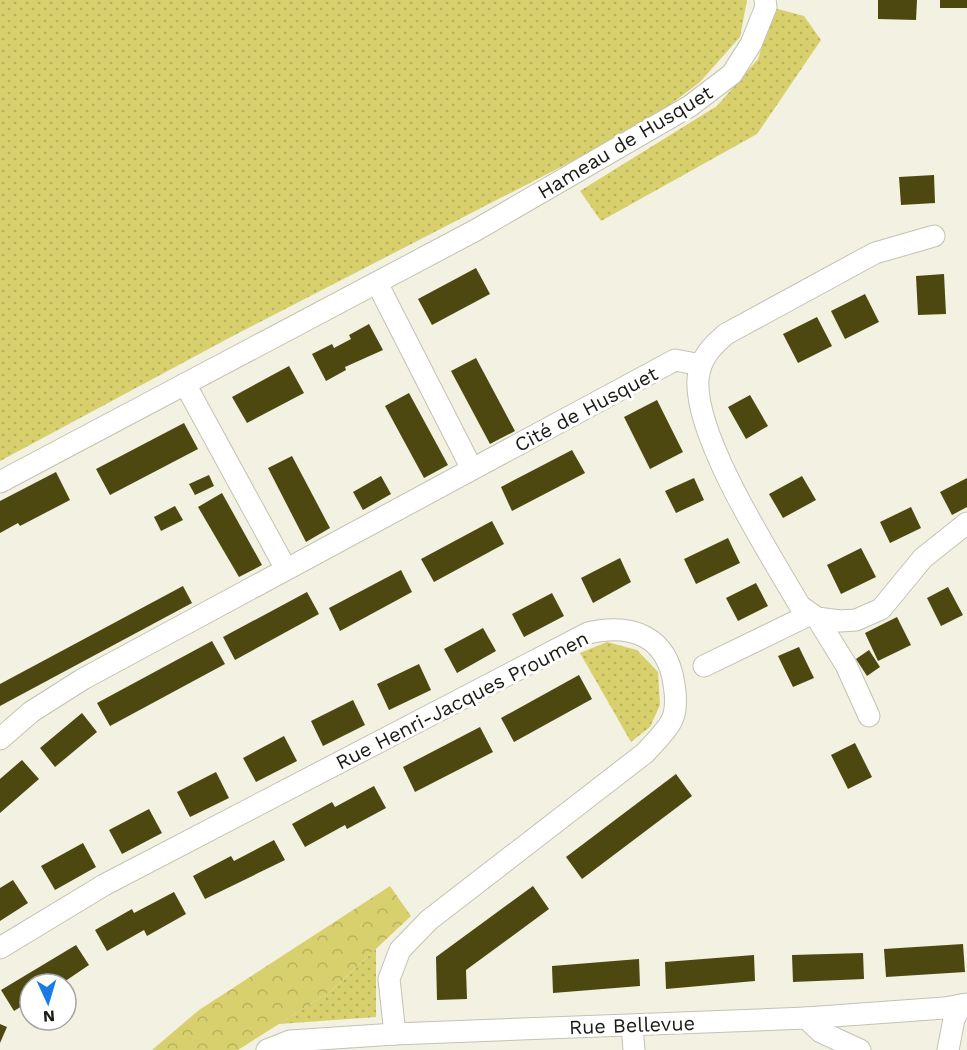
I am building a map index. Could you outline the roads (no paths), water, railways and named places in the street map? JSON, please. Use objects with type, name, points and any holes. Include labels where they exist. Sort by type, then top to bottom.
[{"type":"street","name":"Hameau de Husquet","points":[[377,284],[476,230],[690,106],[732,74],[751,44],[766,7],[765,0]]},
{"type":"street","points":[[869,716],[846,666],[814,616],[800,606],[732,488],[699,397],[698,378],[701,365],[709,349],[726,333],[875,253],[934,236]]},
{"type":"street","points":[[0,482],[377,284],[472,469]]},
{"type":"street","name":"Cité de Husquet","points":[[0,739],[31,712],[83,679],[675,360],[701,365]]},
{"type":"street","points":[[185,384],[286,569]]},
{"type":"street","points":[[704,666],[814,616],[856,620],[881,609],[923,558],[967,523]]},
{"type":"street","name":"Rue Henri-Jacques Proumen","points":[[0,948],[104,885],[588,633],[609,628],[631,631],[652,639],[668,659],[674,680],[677,699],[672,720],[645,753],[429,920],[399,950],[389,979],[395,1034]]},
{"type":"street","points":[[948,1050],[954,1019],[964,1005]]},
{"type":"street","name":"Rue Bellevue","points":[[267,1050],[290,1041],[395,1034],[806,1018],[964,1005]]},
{"type":"street","points":[[806,1018],[821,1032],[860,1050]]},
{"type":"street","points":[[632,1026],[634,1050]]}]
